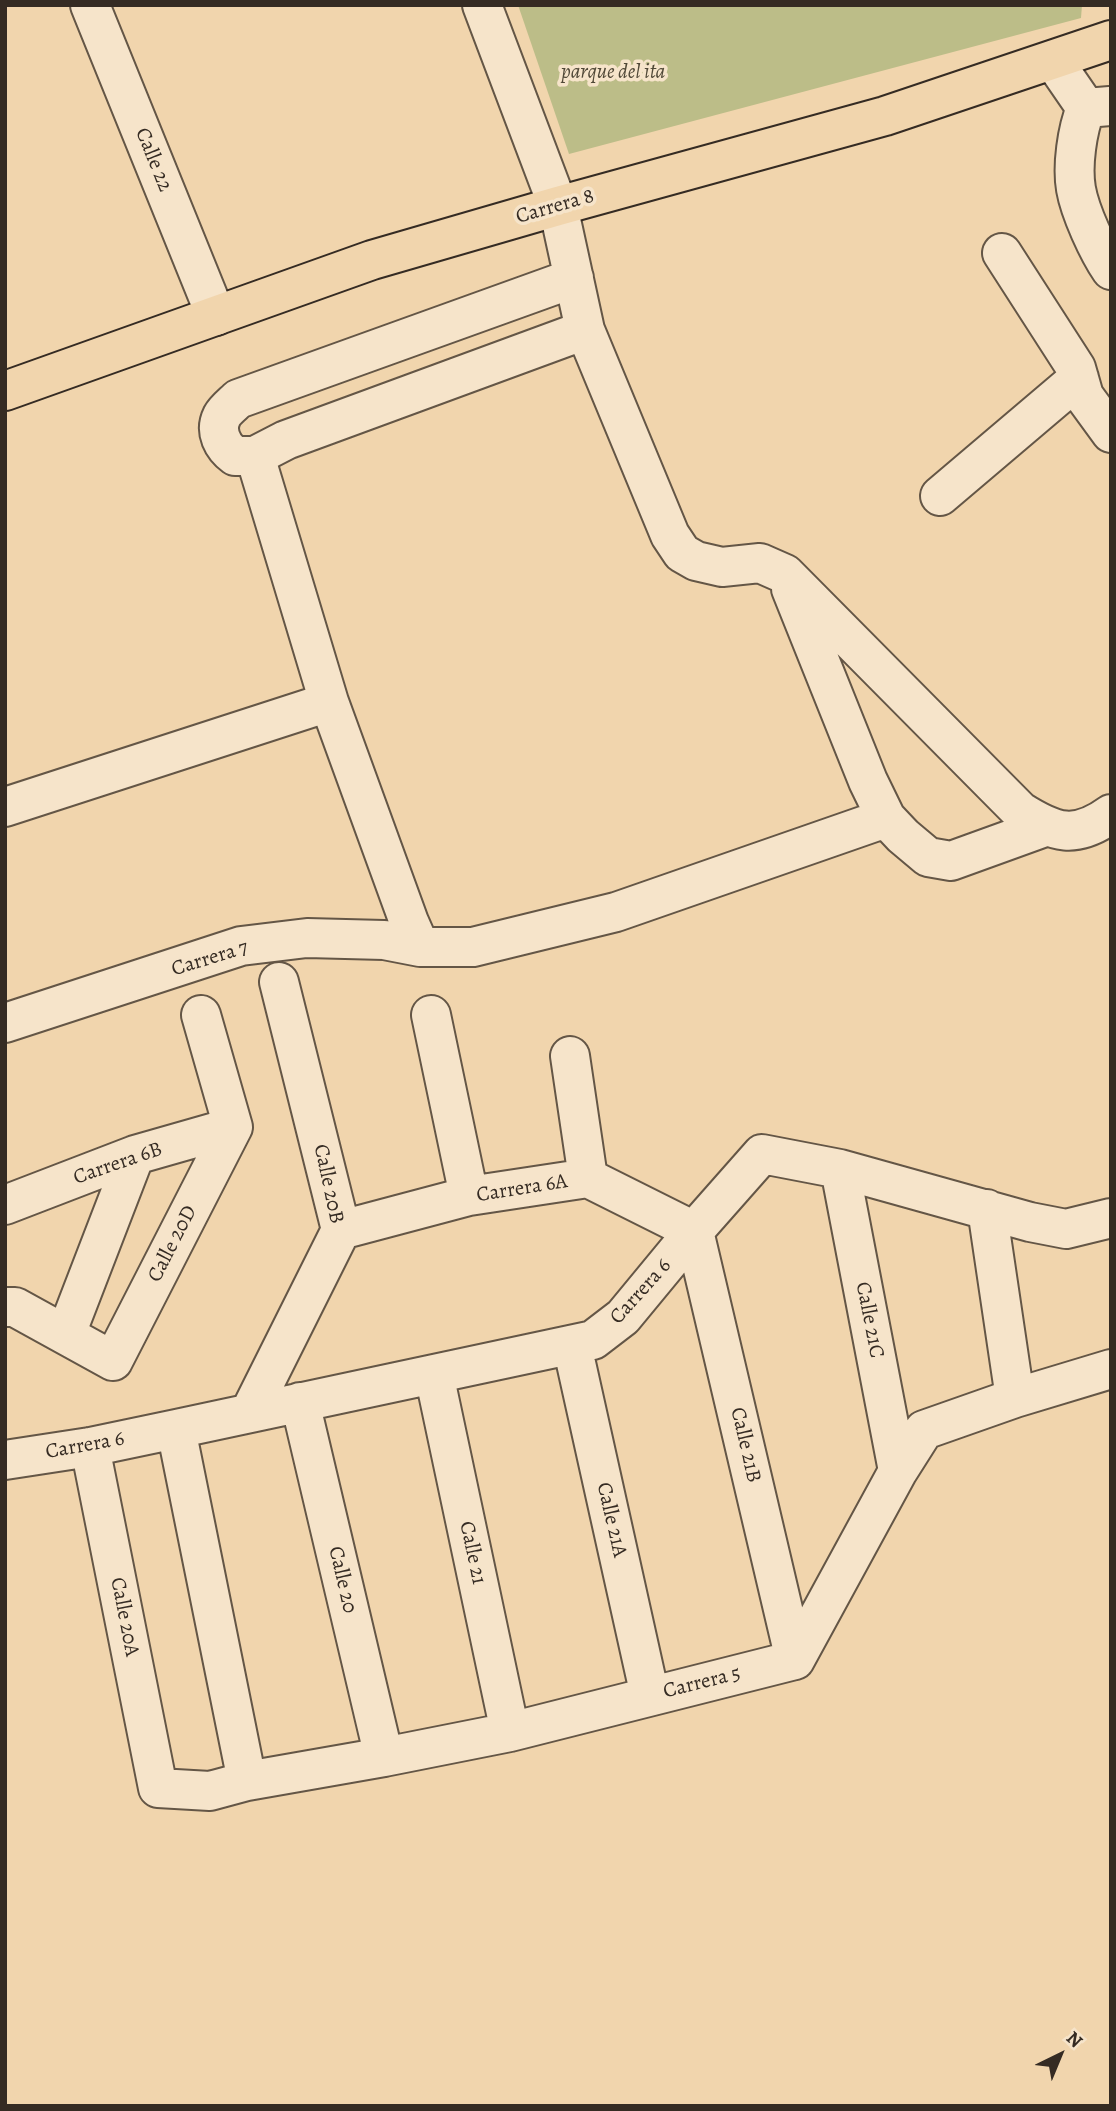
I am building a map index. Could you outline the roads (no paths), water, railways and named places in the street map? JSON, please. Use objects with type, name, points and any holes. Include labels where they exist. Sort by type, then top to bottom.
[{"type":"main road","points":[[1082,50],[1111,21]]},
{"type":"main road","name":"Carrera 8","points":[[5,391],[372,260],[885,116],[1082,50]]},
{"type":"street","name":"Calle 22","points":[[90,5],[216,316]]},
{"type":"street","points":[[482,5],[558,206],[585,330],[670,535],[682,553],[696,561],[722,566],[760,563],[785,574],[1020,810],[1045,827],[1070,831],[1096,824],[1111,814]]},
{"type":"street","points":[[1082,50],[1098,107],[1080,122],[1076,188],[1083,212],[1111,270]]},
{"type":"street","points":[[1002,253],[1076,368],[1084,396],[1111,433]]},
{"type":"street","points":[[574,278],[238,399],[222,416],[219,434],[224,448],[235,456],[255,456],[286,440],[585,330]]},
{"type":"street","points":[[940,496],[1079,378]]},
{"type":"street","points":[[255,456],[329,702],[409,922],[421,947]]},
{"type":"street","points":[[785,574],[868,781],[886,818],[903,836],[928,857],[951,860],[1045,827]]},
{"type":"street","points":[[5,807],[329,702]]},
{"type":"street","name":"Carrera 7","points":[[5,1023],[241,946],[307,938],[383,940],[421,947],[473,947],[616,912],[886,818]]},
{"type":"street","name":"Calle 20B","points":[[250,1412],[341,1230],[279,982]]},
{"type":"street","points":[[201,1015],[233,1127]]},
{"type":"street","points":[[431,1016],[470,1196]]},
{"type":"street","points":[[570,1056],[588,1178]]},
{"type":"street","name":"Carrera 6B","points":[[5,1205],[135,1155],[233,1127]]},
{"type":"street","name":"Calle 20D","points":[[66,1334],[113,1361],[233,1127]]},
{"type":"street","name":"Carrera 6","points":[[5,1460],[90,1447],[593,1340],[623,1317],[762,1154],[840,1169],[1030,1222],[1066,1229],[1111,1218]]},
{"type":"street","points":[[5,1307],[15,1307],[66,1334],[135,1155]]},
{"type":"street","name":"Calle 21C","points":[[840,1169],[898,1471]]},
{"type":"street","name":"Carrera 6A","points":[[341,1230],[470,1196],[588,1178],[694,1231]]},
{"type":"street","points":[[987,1209],[1015,1398]]},
{"type":"street","name":"Calle 21B","points":[[694,1231],[795,1660]]},
{"type":"street","name":"Calle 21A","points":[[572,1345],[650,1696]]},
{"type":"street","points":[[795,1660],[898,1471],[924,1430],[1015,1398],[1111,1369]]},
{"type":"street","name":"Calle 21","points":[[434,1374],[510,1732]]},
{"type":"street","name":"Calle 20","points":[[300,1402],[384,1758]]},
{"type":"street","points":[[176,1429],[247,1781]]},
{"type":"street","name":"Calle 20A","points":[[90,1447],[158,1788]]},
{"type":"street","name":"Carrera 5","points":[[158,1788],[210,1791],[247,1781],[384,1758],[510,1732],[795,1660]]},
{"type":"park label","name":"parque del ita","points":[[613,73]]}]
